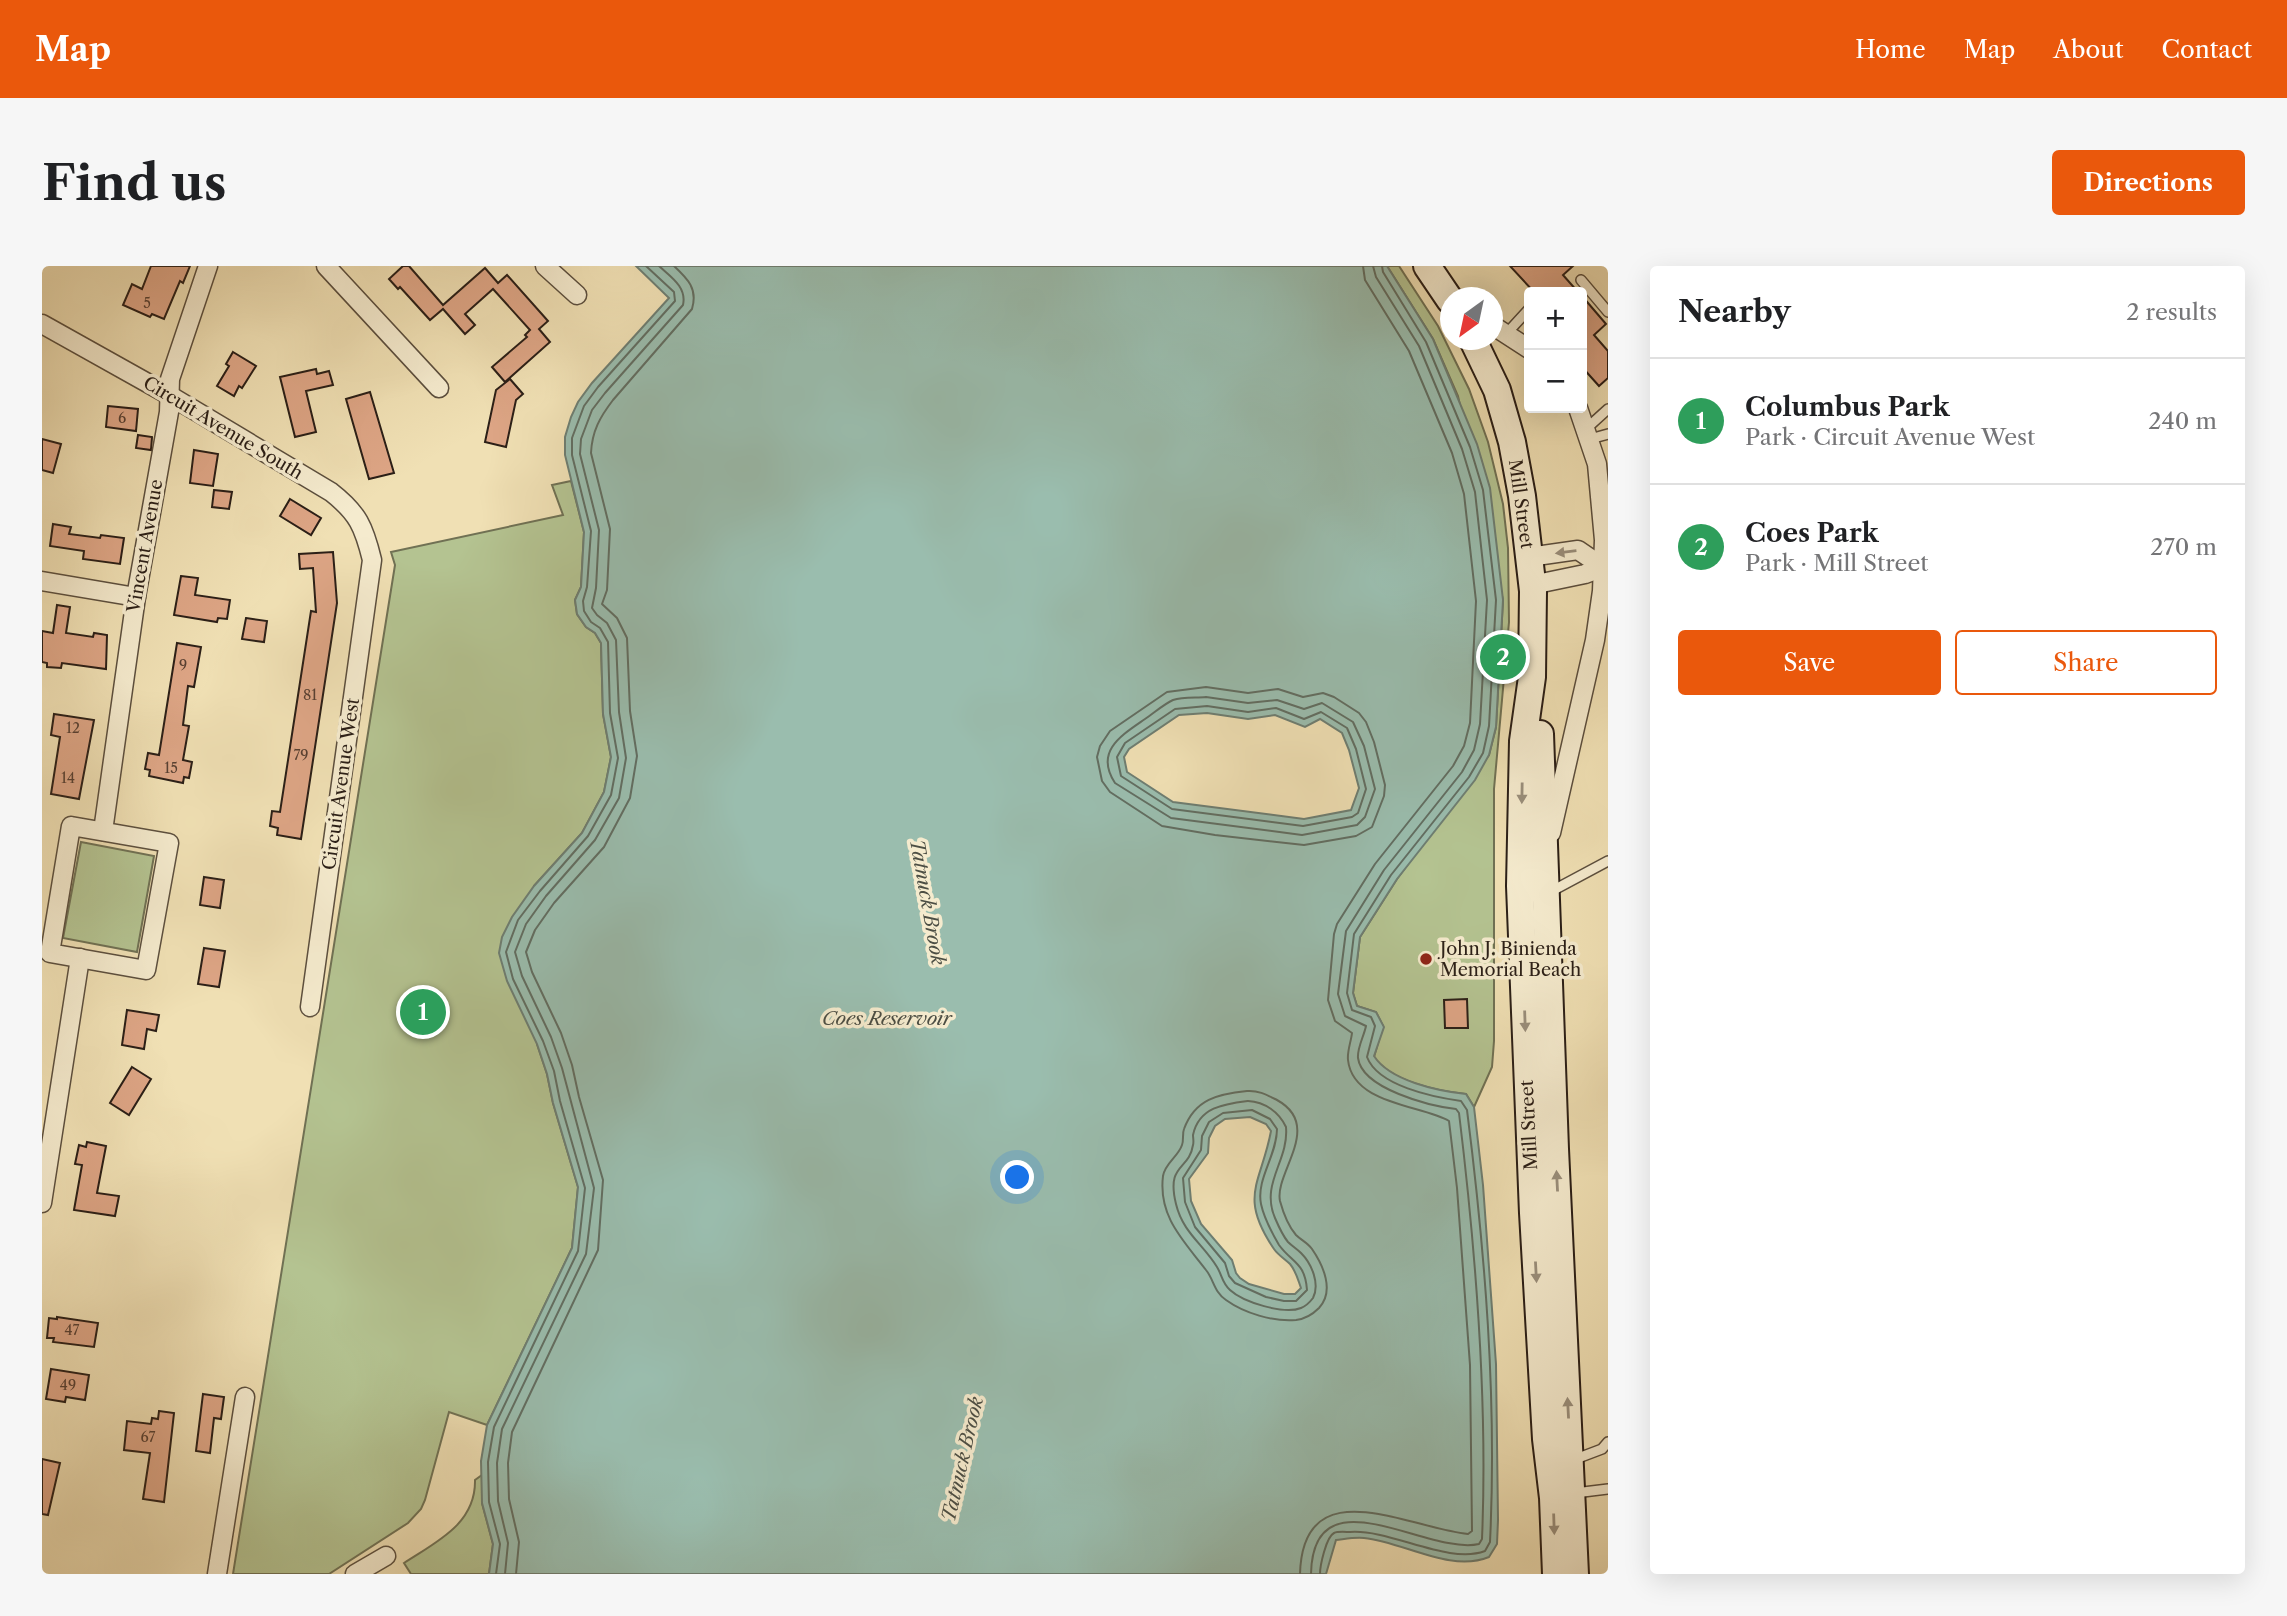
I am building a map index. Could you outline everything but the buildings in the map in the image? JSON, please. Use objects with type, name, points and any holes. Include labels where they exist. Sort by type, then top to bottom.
[{"type":"main road","points":[[1427,266],[1442,287]]},
{"type":"main road","name":"Mill Street","points":[[1478,350],[1497,390],[1512,442],[1522,496],[1532,585],[1532,677],[1523,741],[1521,900],[1533,1213],[1556,1574]]},
{"type":"main road","name":"Mill Street","points":[[1532,677],[1540,733],[1576,1574]]},
{"type":"street","name":"Vincent Avenue","points":[[103,831],[136,597],[169,411],[170,379],[208,266]]},
{"type":"street","points":[[326,266],[439,388]]},
{"type":"street","points":[[545,266],[577,295]]},
{"type":"street","name":"Circuit Avenue South","points":[[42,324],[331,492],[347,504],[359,519],[372,560]]},
{"type":"street","points":[[1503,331],[1524,346]]},
{"type":"street","points":[[1544,866],[1595,640],[1606,568],[1597,464],[1580,413]]},
{"type":"street","points":[[1529,557],[1578,550],[1606,568]]},
{"type":"street","name":"Circuit Avenue West","points":[[310,1007],[372,560]]},
{"type":"street","points":[[1532,585],[1606,568]]},
{"type":"street","points":[[42,581],[136,597]]},
{"type":"street","points":[[71,826],[103,831],[169,843],[146,970],[50,953],[71,826]]},
{"type":"street","points":[[42,1203],[80,958]]},
{"type":"street","points":[[217,1574],[245,1397]]},
{"type":"street","points":[[355,1574],[386,1556]]},
{"type":"lane","points":[[1581,280],[1608,312]]},
{"type":"lane","points":[[1503,327],[1524,312]]},
{"type":"lane","points":[[1588,433],[1608,409]]},
{"type":"lane","points":[[1588,433],[1608,434]]},
{"type":"lane","points":[[1545,894],[1608,861]]},
{"type":"lane","points":[[1571,1460],[1602,1449],[1608,1442]]},
{"type":"lane","points":[[1573,1493],[1608,1489]]},
{"type":"green space","name":"John J. Binienda Memorial Beach","points":[[1387,266],[1399,266],[1440,330],[1440,350],[1450,350],[1469,389],[1488,442],[1503,504],[1508,548],[1509,622],[1494,789],[1494,1041],[1492,1067],[1474,1107],[1466,1094],[1415,1083],[1381,1065],[1374,1057],[1383,1026],[1376,1012],[1357,1006],[1353,993],[1360,937],[1397,879],[1489,755],[1496,727],[1503,600],[1458,396],[1433,339]]},
{"type":"green space","points":[[571,481],[584,532],[581,587],[575,600],[577,614],[601,643],[603,714],[611,757],[604,792],[582,833],[534,886],[537,1044],[578,1187],[572,1248],[487,1425],[449,1412],[425,1500],[421,1509],[408,1523],[329,1574],[233,1574],[395,565],[391,552],[563,515],[552,485]]},
{"type":"green space","points":[[81,842],[154,856],[137,952],[63,938]]},
{"type":"green space","points":[[482,1475],[482,1503],[493,1544],[489,1574],[411,1574],[404,1563],[441,1539],[461,1520],[474,1495],[475,1480]]},
{"type":"water","name":"Coes Reservoir","points":[[636,266],[1387,266],[1433,339],[1477,444],[1490,488],[1503,600],[1496,727],[1489,755],[1475,780],[1397,879],[1360,937],[1353,993],[1357,1006],[1376,1012],[1384,1027],[1374,1056],[1381,1065],[1415,1083],[1466,1094],[1474,1107],[1483,1185],[1496,1364],[1498,1520],[1497,1544],[1489,1557],[1474,1561],[1443,1559],[1379,1541],[1357,1538],[1336,1540],[1326,1574],[489,1574],[493,1544],[482,1503],[481,1461],[487,1425],[572,1248],[578,1187],[537,1044],[507,981],[499,953],[502,937],[512,917],[534,886],[582,833],[604,792],[611,757],[603,714],[601,643],[577,614],[575,600],[581,587],[584,532],[565,455],[565,437],[578,402],[592,383],[669,298]],"holes":[[[1207,713],[1248,719],[1275,715],[1305,727],[1320,719],[1342,733],[1359,788],[1351,810],[1304,819],[1173,802],[1127,772],[1124,757],[1129,749],[1179,715]],[[1250,1117],[1266,1124],[1271,1131],[1255,1190],[1257,1216],[1274,1249],[1290,1264],[1295,1273],[1301,1288],[1295,1294],[1284,1294],[1249,1284],[1240,1278],[1232,1260],[1201,1224],[1191,1201],[1189,1179],[1208,1153],[1209,1138],[1215,1126],[1225,1119]]]},
{"type":"place","name":"Coes Park","points":[[1503,657]]},
{"type":"place","name":"John J. Binienda Memorial Beach","points":[[1426,959]]},
{"type":"place","name":"Columbus Park","points":[[423,1012]]},
{"type":"water label","name":"Tatnuck Brook","points":[[928,902]]},
{"type":"water label","name":"Tatnuck Brook","points":[[962,1459]]}]
